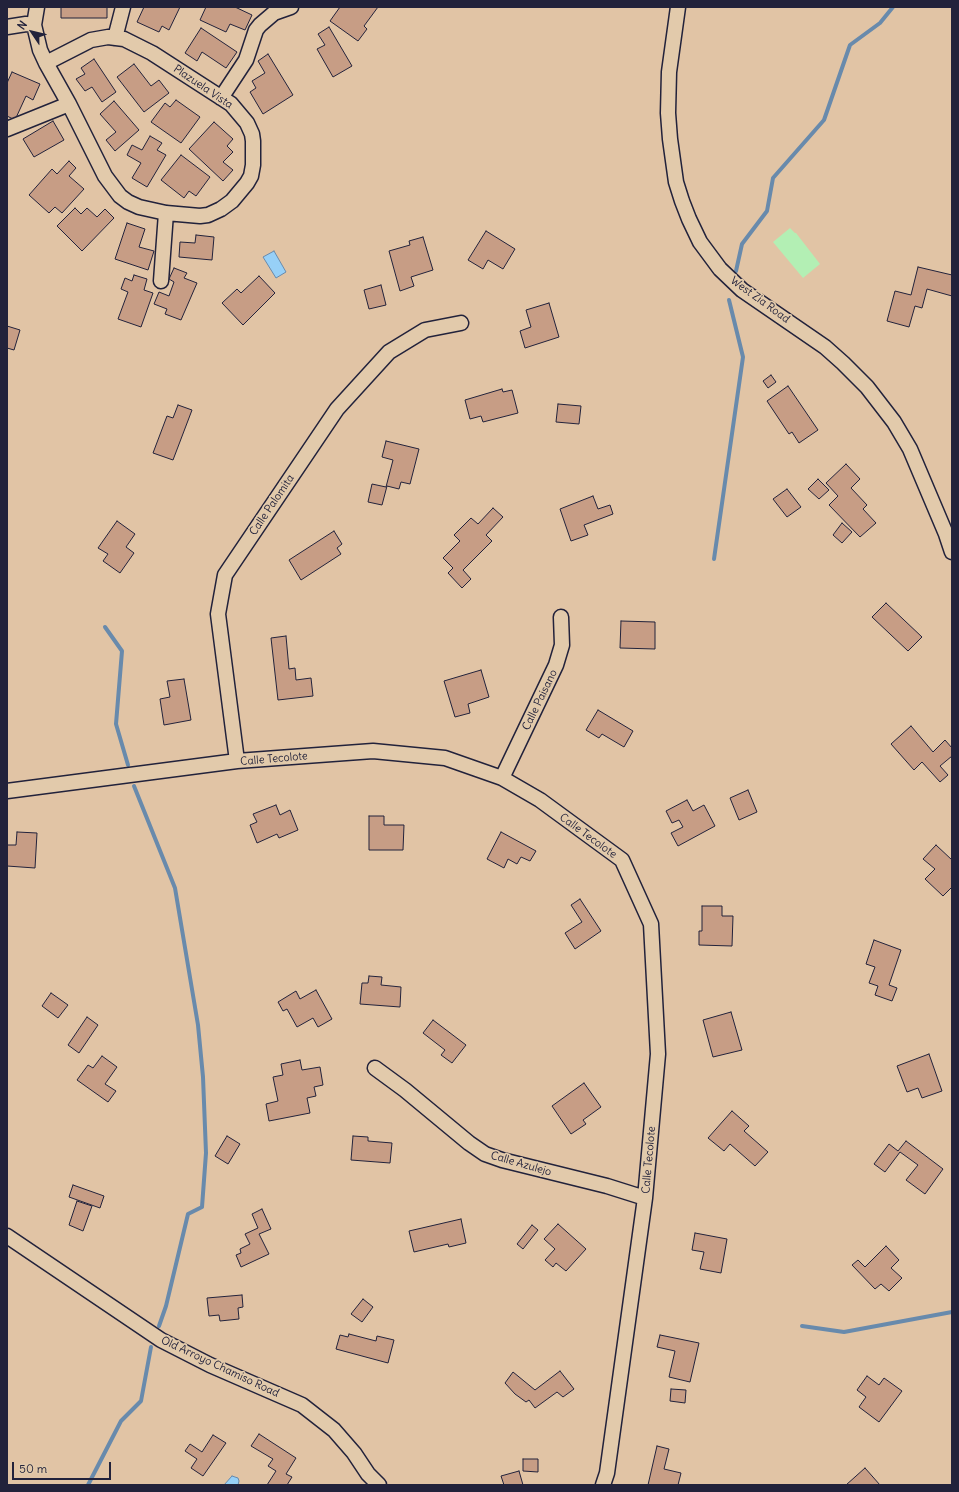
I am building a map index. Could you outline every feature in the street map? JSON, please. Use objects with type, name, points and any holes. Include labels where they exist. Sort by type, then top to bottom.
[{"type":"street","name":"Plazuela Vista","points":[[36,7],[34,25],[40,50],[46,63],[69,104],[105,176],[120,196],[139,207],[166,213],[200,216],[208,215],[216,212],[232,201],[251,176],[253,165],[252,134],[247,123],[238,112],[231,104],[147,50],[124,39],[108,37],[91,40],[46,63]]},
{"type":"street","points":[[115,38],[123,7]]},
{"type":"street","points":[[221,98],[246,60],[256,30],[260,24],[274,14],[291,7]]},
{"type":"street","name":"West Zia Road","points":[[678,7],[669,72],[668,113],[672,160],[676,182],[686,213],[698,236],[720,269],[757,300],[825,347],[867,388],[894,422],[910,449],[949,532],[952,552]]},
{"type":"street","points":[[7,27],[26,24],[34,25]]},
{"type":"street","points":[[7,129],[69,104]]},
{"type":"street","points":[[161,281],[166,213]]},
{"type":"street","name":"Calle Palomita","points":[[237,761],[218,614],[224,575],[337,409],[389,352],[425,330],[461,323]]},
{"type":"street","name":"Calle Paisano","points":[[502,778],[556,665],[562,645],[561,617]]},
{"type":"street","name":"Calle Tecolote","points":[[7,791],[237,761],[373,751],[445,758],[502,778],[540,800],[622,860],[651,924],[658,1054],[645,1198],[607,1473],[603,1485]]},
{"type":"street","name":"Calle Azulejo","points":[[375,1068],[405,1090],[469,1144],[486,1154],[502,1160],[606,1186],[645,1198]]},
{"type":"street","name":"Old Arroyo Chamiso Road","points":[[7,1236],[161,1340],[210,1365],[302,1406],[334,1430],[354,1453],[368,1474],[378,1485]]},
{"type":"green space","points":[[790,228],[796,233],[820,264],[803,278],[773,242]]},
{"type":"water","points":[[274,251],[286,272],[276,278],[263,257]]},
{"type":"water","points":[[232,1476],[238,1478],[238,1485],[224,1485]]},
{"type":"building","points":[[61,7],[107,7],[107,18],[61,18]]},
{"type":"building","points":[[144,7],[180,7],[169,30],[162,26],[159,32],[137,22]]},
{"type":"building","points":[[206,7],[235,7],[252,15],[245,30],[230,24],[226,32],[200,20]]},
{"type":"building","points":[[340,7],[378,7],[364,26],[367,29],[358,41],[330,21]]},
{"type":"building","points":[[329,27],[352,66],[333,77],[317,49],[325,45],[318,34]]},
{"type":"building","points":[[201,28],[237,52],[226,68],[202,52],[197,61],[185,53]]},
{"type":"building","points":[[268,54],[293,95],[263,114],[250,92],[256,88],[252,81],[265,73],[258,61]]},
{"type":"building","points":[[94,59],[116,92],[102,102],[92,87],[85,91],[76,79],[85,74],[81,68]]},
{"type":"building","points":[[134,64],[151,86],[159,80],[169,93],[144,112],[117,77]]},
{"type":"building","points":[[12,72],[40,84],[33,100],[26,96],[15,120],[7,116],[7,83]]},
{"type":"building","points":[[176,100],[200,117],[181,143],[151,122],[165,103],[170,107]]},
{"type":"building","points":[[114,101],[139,130],[115,151],[106,140],[116,132],[100,114]]},
{"type":"building","points":[[53,121],[64,140],[34,157],[23,139]]},
{"type":"building","points":[[214,122],[233,139],[227,146],[233,152],[223,162],[233,170],[223,181],[189,149]]},
{"type":"building","points":[[150,136],[162,143],[157,150],[166,155],[147,187],[132,178],[141,163],[127,155],[132,145],[142,150]]},
{"type":"building","points":[[181,155],[210,177],[196,196],[189,191],[184,198],[161,180]]},
{"type":"building","points":[[69,161],[76,168],[69,176],[84,189],[62,213],[55,207],[49,213],[29,195],[52,169],[57,174]]},
{"type":"building","points":[[75,208],[81,214],[87,208],[97,217],[105,209],[114,218],[82,251],[57,226]]},
{"type":"building","points":[[127,223],[145,229],[139,247],[154,251],[148,270],[115,259]]},
{"type":"building","points":[[486,231],[515,249],[503,269],[488,260],[483,269],[468,260]]},
{"type":"building","points":[[196,235],[214,237],[212,260],[179,257],[180,242],[195,243]]},
{"type":"building","points":[[423,237],[433,270],[411,277],[414,286],[400,291],[389,251],[410,245],[409,241]]},
{"type":"building","points":[[918,267],[952,275],[952,296],[927,289],[922,308],[915,306],[909,327],[887,321],[895,291],[911,295]]},
{"type":"building","points":[[174,268],[187,273],[184,278],[197,283],[181,320],[165,314],[167,309],[154,304],[159,292],[169,296],[174,282],[169,279]]},
{"type":"building","points":[[134,275],[147,279],[144,290],[153,293],[141,327],[118,319],[128,292],[121,289],[125,278],[132,281]]},
{"type":"building","points":[[259,276],[275,293],[243,325],[222,303],[237,289],[241,293]]},
{"type":"building","points":[[381,285],[386,305],[369,309],[364,290]]},
{"type":"building","points":[[549,303],[559,337],[525,348],[520,331],[531,327],[526,310]]},
{"type":"building","points":[[7,326],[20,330],[14,350],[7,348]]},
{"type":"building","points":[[771,375],[776,382],[768,388],[763,381]]},
{"type":"building","points":[[788,386],[818,430],[799,443],[792,432],[789,434],[767,401]]},
{"type":"building","points":[[502,389],[503,392],[512,390],[518,413],[483,422],[481,416],[470,419],[465,400]]},
{"type":"building","points":[[558,404],[581,406],[579,424],[556,422]]},
{"type":"building","points":[[178,405],[192,410],[173,460],[153,453],[167,416],[173,418]]},
{"type":"building","points":[[386,441],[419,449],[410,484],[401,482],[399,489],[387,486],[382,505],[368,502],[372,484],[386,487],[393,460],[382,457]]},
{"type":"building","points":[[846,464],[860,479],[851,488],[867,505],[863,509],[876,523],[860,537],[829,505],[838,496],[826,483]]},
{"type":"building","points":[[818,479],[829,490],[819,499],[808,489]]},
{"type":"building","points":[[787,489],[801,507],[787,517],[773,499]]},
{"type":"building","points":[[593,496],[598,509],[610,505],[613,514],[584,525],[588,535],[571,541],[560,509]]},
{"type":"building","points":[[493,508],[503,517],[486,535],[492,541],[463,570],[471,579],[462,588],[448,573],[453,568],[443,558],[460,541],[454,535],[471,518],[478,524]]},
{"type":"building","points":[[117,521],[135,534],[126,547],[134,553],[120,573],[103,561],[108,554],[98,548]]},
{"type":"building","points":[[842,523],[852,532],[842,543],[833,535]]},
{"type":"building","points":[[334,531],[342,544],[337,548],[341,554],[301,580],[289,560]]},
{"type":"building","points":[[886,603],[922,637],[908,651],[872,617]]},
{"type":"building","points":[[621,621],[655,622],[655,649],[620,648]]},
{"type":"building","points":[[286,636],[289,669],[295,668],[296,680],[311,678],[313,696],[278,700],[271,638]]},
{"type":"building","points":[[481,670],[489,697],[468,704],[470,713],[455,717],[444,681]]},
{"type":"building","points":[[184,679],[191,720],[164,725],[160,699],[170,697],[167,681]]},
{"type":"building","points":[[598,710],[633,731],[624,747],[602,734],[599,738],[586,730]]},
{"type":"building","points":[[911,726],[933,752],[945,740],[952,748],[952,756],[940,766],[948,775],[940,782],[922,762],[914,770],[891,744]]},
{"type":"building","points":[[748,790],[757,812],[739,820],[730,798]]},
{"type":"building","points":[[687,800],[693,811],[704,805],[715,826],[678,846],[671,833],[683,827],[679,820],[672,823],[666,811]]},
{"type":"building","points":[[276,805],[280,815],[290,810],[298,830],[279,838],[277,834],[257,843],[250,825],[257,822],[253,814]]},
{"type":"building","points":[[369,816],[384,816],[384,825],[404,825],[403,850],[369,850]]},
{"type":"building","points":[[17,832],[37,833],[35,868],[7,866],[7,845],[16,845]]},
{"type":"building","points":[[501,832],[536,851],[530,861],[521,857],[517,864],[508,859],[504,868],[487,859]]},
{"type":"building","points":[[936,845],[952,860],[952,887],[943,896],[925,879],[935,869],[923,859]]},
{"type":"building","points":[[580,899],[601,931],[575,949],[565,933],[582,922],[571,905]]},
{"type":"building","points":[[702,906],[722,906],[722,916],[733,916],[732,946],[699,945],[699,931],[702,931]]},
{"type":"building","points":[[874,940],[901,950],[889,985],[897,988],[892,1001],[875,995],[878,986],[869,983],[875,967],[866,964]]},
{"type":"building","points":[[369,976],[382,977],[381,985],[401,987],[400,1007],[360,1004],[362,983],[368,983]]},
{"type":"building","points":[[316,990],[332,1019],[318,1027],[313,1018],[297,1027],[287,1009],[283,1011],[278,1002],[296,991],[300,999]]},
{"type":"building","points":[[51,993],[68,1005],[58,1018],[42,1006]]},
{"type":"building","points":[[731,1012],[742,1050],[713,1057],[703,1020]]},
{"type":"building","points":[[87,1017],[98,1025],[79,1053],[68,1045]]},
{"type":"building","points":[[433,1020],[466,1045],[452,1063],[441,1055],[445,1050],[423,1033]]},
{"type":"building","points":[[929,1054],[942,1091],[922,1098],[918,1088],[907,1092],[897,1066]]},
{"type":"building","points":[[102,1056],[117,1067],[105,1084],[116,1091],[108,1102],[77,1080],[88,1065],[93,1068]]},
{"type":"building","points":[[300,1060],[302,1070],[320,1067],[323,1085],[314,1087],[316,1096],[307,1098],[310,1113],[269,1121],[266,1104],[278,1101],[273,1077],[283,1075],[281,1064]]},
{"type":"building","points":[[584,1083],[601,1107],[583,1120],[586,1124],[571,1134],[552,1106]]},
{"type":"building","points":[[732,1111],[749,1126],[744,1131],[768,1152],[755,1166],[730,1144],[724,1151],[708,1138]]},
{"type":"building","points":[[227,1136],[240,1144],[228,1164],[215,1156]]},
{"type":"building","points":[[353,1136],[368,1137],[368,1141],[392,1143],[390,1163],[351,1160]]},
{"type":"building","points":[[906,1141],[943,1169],[925,1194],[906,1180],[918,1165],[900,1152],[885,1172],[874,1164],[889,1144],[898,1151]]},
{"type":"building","points":[[73,1185],[104,1196],[100,1208],[69,1197]]},
{"type":"building","points":[[77,1201],[92,1206],[83,1231],[69,1225]]},
{"type":"building","points":[[262,1209],[271,1229],[259,1234],[269,1254],[241,1267],[236,1255],[241,1253],[240,1249],[250,1244],[245,1234],[258,1228],[252,1214]]},
{"type":"building","points":[[461,1219],[466,1243],[449,1247],[448,1244],[414,1252],[409,1231]]},
{"type":"building","points":[[558,1224],[586,1249],[566,1271],[556,1263],[553,1267],[545,1260],[555,1249],[544,1239]]},
{"type":"building","points":[[532,1225],[538,1230],[523,1249],[517,1244]]},
{"type":"building","points":[[695,1233],[727,1239],[721,1273],[700,1269],[704,1252],[692,1250]]},
{"type":"building","points":[[886,1246],[899,1260],[891,1268],[902,1278],[889,1291],[881,1284],[875,1289],[852,1265],[858,1260],[865,1267]]},
{"type":"building","points":[[242,1295],[243,1307],[238,1308],[239,1319],[220,1321],[219,1315],[209,1316],[207,1298]]},
{"type":"building","points":[[363,1299],[373,1307],[362,1322],[351,1314]]},
{"type":"building","points":[[349,1334],[376,1341],[377,1336],[394,1340],[388,1363],[336,1349],[340,1335],[348,1337]]},
{"type":"building","points":[[660,1335],[699,1343],[690,1382],[669,1377],[675,1351],[657,1347]]},
{"type":"building","points":[[560,1371],[574,1389],[563,1397],[557,1392],[535,1408],[529,1400],[526,1402],[515,1394],[505,1383],[513,1372],[535,1390]]},
{"type":"building","points":[[867,1376],[879,1385],[884,1378],[902,1391],[879,1422],[859,1407],[866,1397],[857,1390]]},
{"type":"building","points":[[671,1389],[686,1390],[685,1403],[670,1401]]},
{"type":"building","points":[[259,1434],[296,1458],[286,1474],[292,1477],[287,1485],[267,1485],[276,1471],[268,1466],[273,1459],[251,1446]]},
{"type":"building","points":[[213,1435],[226,1443],[203,1476],[191,1468],[197,1459],[185,1451],[190,1444],[202,1452]]},
{"type":"building","points":[[657,1446],[669,1449],[664,1469],[681,1473],[678,1485],[648,1485]]},
{"type":"building","points":[[523,1459],[538,1459],[538,1472],[523,1471]]},
{"type":"building","points":[[865,1468],[880,1485],[846,1485]]},
{"type":"building","points":[[519,1471],[523,1485],[504,1485],[501,1476]]},
{"type":"waterway","points":[[736,271],[742,244],[767,211],[773,178],[824,120],[850,45],[880,23],[893,7]]},
{"type":"waterway","points":[[714,559],[743,357],[729,300]]},
{"type":"waterway","points":[[105,627],[122,651],[116,724],[128,765]]},
{"type":"waterway","points":[[134,786],[175,888],[198,1025],[203,1077],[206,1153],[202,1207],[188,1214],[166,1306],[159,1326]]},
{"type":"waterway","points":[[802,1326],[844,1332],[952,1312]]},
{"type":"waterway","points":[[88,1485],[121,1421],[141,1401],[151,1347]]}]
